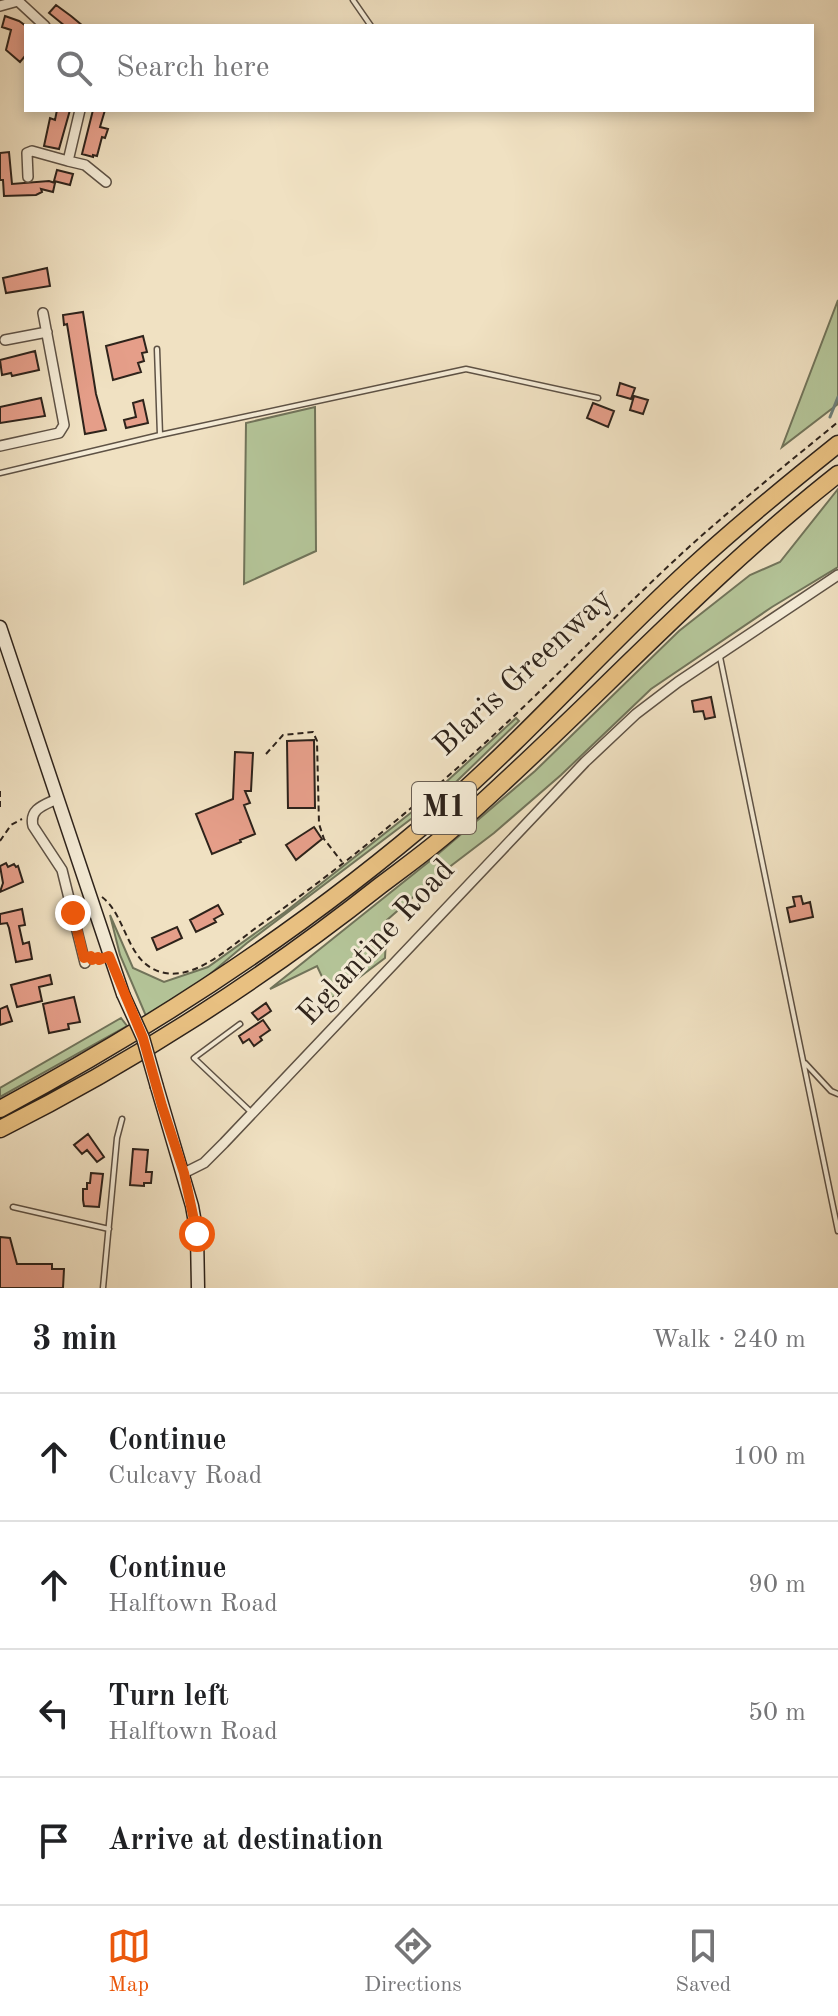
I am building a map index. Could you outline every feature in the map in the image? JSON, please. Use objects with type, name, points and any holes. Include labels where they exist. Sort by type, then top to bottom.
[{"type":"highway","name":"M1","points":[[0,1109],[154,1021],[229,973],[325,903],[444,808],[690,569],[838,444]]},
{"type":"highway","name":"M1","points":[[0,1129],[166,1035],[326,929],[455,827],[582,709],[707,586],[838,474]]},
{"type":"street","points":[[0,6],[20,1],[43,24]]},
{"type":"street","points":[[68,161],[80,112]]},
{"type":"street","points":[[28,177],[27,153],[32,151],[85,165],[106,182]]},
{"type":"street","points":[[0,446],[59,433],[64,425],[43,313]]},
{"type":"street","points":[[5,340],[47,332]]},
{"type":"street","name":"Eglantine Road","points":[[184,1173],[204,1163],[585,762],[636,714],[719,653],[838,575]]},
{"type":"street","points":[[0,627],[123,994],[143,1038],[184,1173],[197,1234],[198,1288]]},
{"type":"street","points":[[57,799],[33,812],[33,826],[62,870],[85,963]]},
{"type":"lane","points":[[353,0],[370,24]]},
{"type":"lane","points":[[157,349],[160,435]]},
{"type":"lane","points":[[0,473],[466,369],[598,398]]},
{"type":"lane","points":[[719,653],[838,1231]]},
{"type":"lane","points":[[240,1024],[194,1058],[252,1113]]},
{"type":"lane","points":[[804,1062],[831,1091],[838,1094]]},
{"type":"lane","points":[[103,1288],[117,1138],[122,1119]]},
{"type":"lane","points":[[13,1207],[109,1229]]},
{"type":"path","name":"Blaris Greenway","points":[[88,893],[103,897],[111,905],[141,961],[163,973],[188,971],[208,962],[343,863],[485,744],[692,544],[838,422]]},
{"type":"path","points":[[266,754],[283,735],[313,732],[317,741],[319,824],[324,839],[343,863]]},
{"type":"path","points":[[0,791],[0,811]]},
{"type":"path","points":[[0,841],[11,825],[33,812]]},
{"type":"green space","points":[[838,300],[838,404],[782,447]]},
{"type":"green space","points":[[315,407],[316,551],[244,584],[246,423]]},
{"type":"green space","points":[[838,489],[838,567],[772,607],[651,689],[561,775],[387,920],[385,958],[332,998],[317,966],[270,989],[431,860],[535,771],[679,631],[750,575],[780,562]]},
{"type":"green space","points":[[516,718],[519,721],[457,781],[415,816],[203,980],[146,1016],[120,955],[110,915],[133,968],[164,982],[208,967],[285,912],[422,804]]},
{"type":"green space","points":[[121,1018],[127,1026],[0,1097],[0,1088]]},
{"type":"building","points":[[56,5],[80,24],[63,24],[49,13]]},
{"type":"building","points":[[5,16],[24,25],[24,57],[20,62],[6,50],[11,30],[2,27]]},
{"type":"building","points":[[57,112],[69,112],[59,149],[44,146],[50,118],[55,120]]},
{"type":"building","points":[[92,112],[104,112],[100,127],[108,129],[105,138],[102,137],[97,156],[82,154]]},
{"type":"building","points":[[9,152],[12,184],[49,181],[55,183],[53,192],[41,189],[42,192],[36,195],[4,196],[3,180],[0,180],[0,153]]},
{"type":"building","points":[[57,170],[73,174],[70,185],[54,181]]},
{"type":"building","points":[[47,268],[50,286],[6,293],[3,278]]},
{"type":"building","points":[[83,312],[96,394],[106,430],[85,434],[63,315]]},
{"type":"building","points":[[143,336],[147,352],[142,353],[144,361],[138,363],[141,372],[113,380],[106,346]]},
{"type":"building","points":[[35,351],[39,370],[2,375],[0,360]]},
{"type":"building","points":[[620,383],[635,388],[631,399],[617,395]]},
{"type":"building","points":[[634,396],[648,400],[643,414],[630,410]]},
{"type":"building","points":[[41,398],[45,416],[0,423],[0,407]]},
{"type":"building","points":[[143,400],[148,423],[126,428],[124,420],[136,417],[133,403]]},
{"type":"building","points":[[593,403],[614,411],[608,427],[587,418]]},
{"type":"building","points":[[711,697],[715,717],[705,719],[703,711],[694,712],[692,701]]},
{"type":"building","points":[[314,740],[315,808],[288,808],[287,741]]},
{"type":"building","points":[[235,752],[253,753],[251,791],[245,791],[250,803],[244,805],[255,834],[212,854],[196,814],[233,799]]},
{"type":"building","points":[[314,827],[322,839],[296,860],[286,845]]},
{"type":"building","points":[[6,863],[8,867],[18,866],[23,882],[0,892],[3,883],[0,866]]},
{"type":"building","points":[[801,896],[803,904],[810,902],[813,917],[790,922],[787,908],[795,906],[793,897]]},
{"type":"building","points":[[218,905],[223,914],[214,919],[216,922],[196,932],[190,920]]},
{"type":"building","points":[[22,909],[25,925],[19,926],[23,944],[29,942],[32,959],[16,962],[9,928],[7,923],[0,924],[0,914]]},
{"type":"building","points":[[177,927],[182,938],[157,950],[152,938]]},
{"type":"building","points":[[50,975],[52,984],[39,987],[42,1001],[17,1007],[11,985]]},
{"type":"building","points":[[74,997],[80,1022],[68,1024],[69,1029],[49,1033],[43,1004]]},
{"type":"building","points":[[266,1003],[271,1011],[258,1020],[252,1013]]},
{"type":"building","points":[[7,1006],[12,1021],[0,1025],[0,1009]]},
{"type":"building","points":[[263,1020],[270,1030],[260,1037],[262,1040],[254,1046],[249,1039],[243,1043],[239,1036]]},
{"type":"building","points":[[88,1134],[104,1157],[97,1162],[87,1150],[82,1154],[74,1145]]},
{"type":"building","points":[[133,1149],[148,1150],[146,1172],[152,1172],[151,1183],[144,1183],[144,1186],[130,1185]]},
{"type":"building","points":[[91,1173],[103,1174],[99,1207],[84,1206],[83,1189],[87,1189],[87,1183],[90,1183]]},
{"type":"building","points":[[0,1237],[10,1238],[17,1264],[52,1264],[52,1269],[64,1269],[63,1288],[0,1288]]},
{"type":"waterway","points":[[830,417],[838,397]]},
{"type":"route","points":[[73,913],[84,958],[91,956],[92,960],[98,957],[99,960],[109,956],[143,1038],[184,1173],[197,1234]]}]
